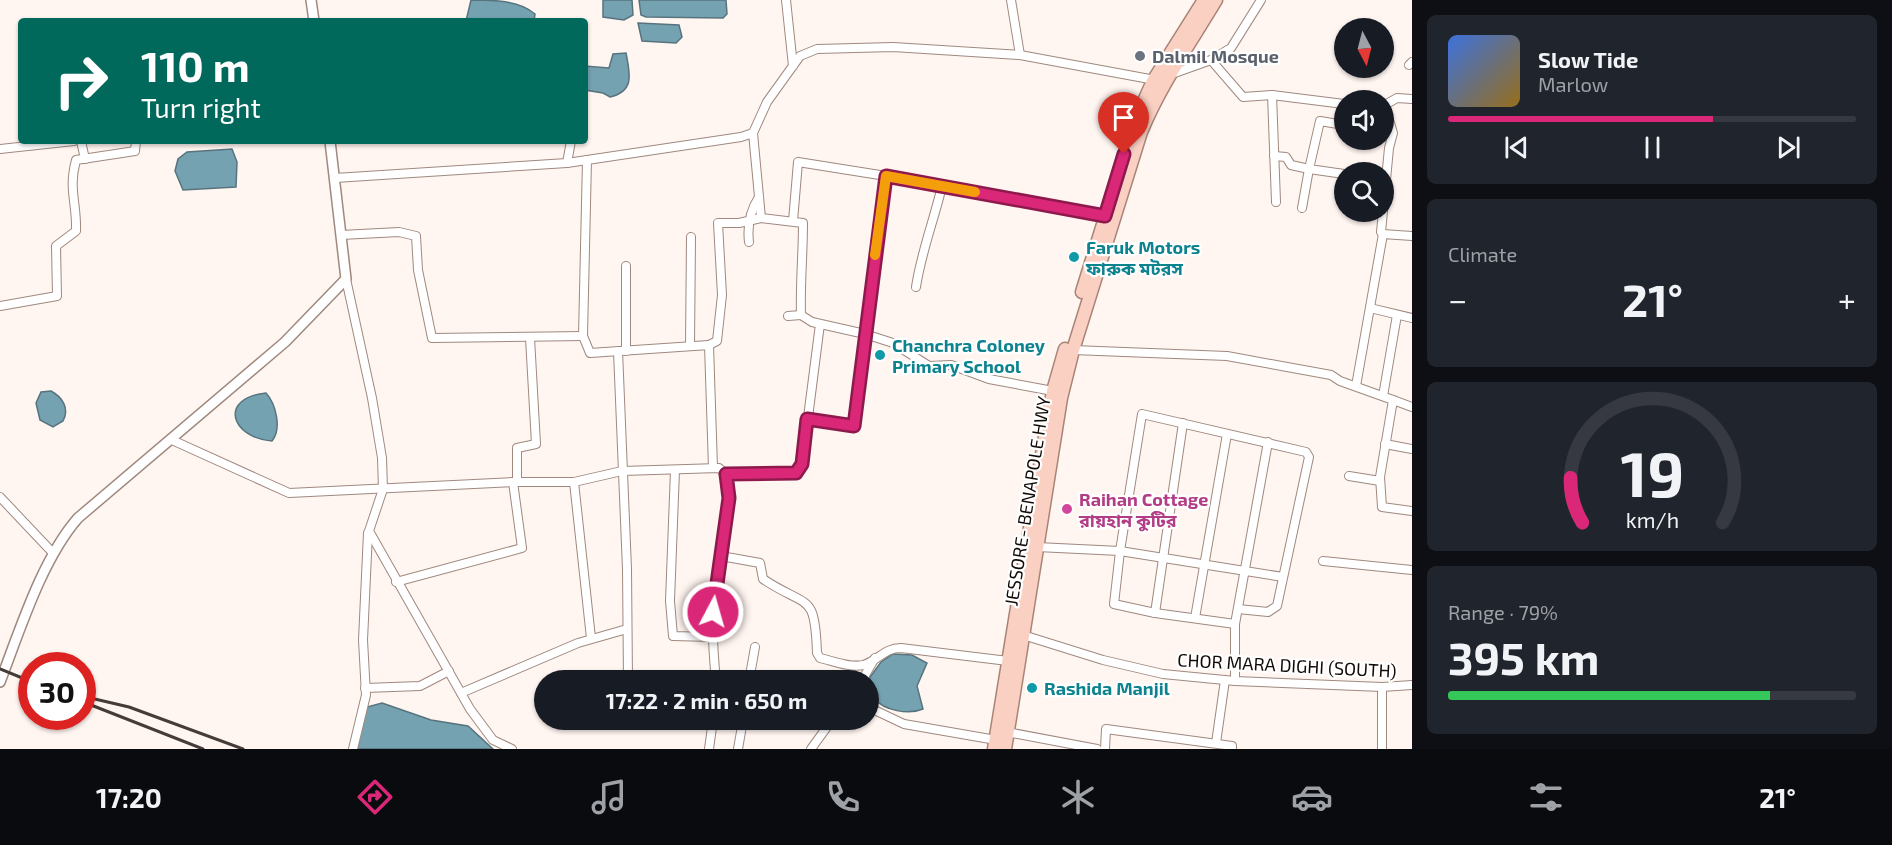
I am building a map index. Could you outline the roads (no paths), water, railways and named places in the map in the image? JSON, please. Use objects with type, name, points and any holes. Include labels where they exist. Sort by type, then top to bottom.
[{"type":"highway","name":"JESSORE- BENAPOLE HWY","points":[[998,746],[1008,661],[1053,391],[1129,139],[1153,81],[1204,0]]},
{"type":"highway","name":"JESSORE- BENAPOLE HWY","points":[[998,746],[1007,732],[1052,449],[1073,350],[1141,132],[1167,76],[1216,0]]},
{"type":"street","points":[[311,0],[314,18]]},
{"type":"street","points":[[786,0],[793,66]]},
{"type":"street","points":[[1011,0],[1020,56]]},
{"type":"street","points":[[761,218],[753,133],[767,102],[800,56],[817,49],[893,47],[1020,56],[1126,74],[1153,81],[1211,60],[1231,48],[1261,0]]},
{"type":"street","points":[[1211,60],[1243,97],[1272,95],[1334,103]]},
{"type":"street","points":[[1272,95],[1276,202]]},
{"type":"street","points":[[1394,100],[1397,98],[1412,99]]},
{"type":"street","points":[[1302,208],[1320,121],[1334,123]]},
{"type":"street","points":[[335,178],[567,163],[753,133]]},
{"type":"street","points":[[0,149],[46,144]]},
{"type":"street","points":[[82,144],[85,159]]},
{"type":"street","points":[[0,306],[57,297],[56,246],[76,231],[76,211],[71,181],[76,160],[135,151],[136,144]]},
{"type":"street","points":[[330,144],[346,279],[372,398],[382,458],[383,489],[369,531],[363,640],[365,688],[353,749]]},
{"type":"street","points":[[567,163],[570,144]]},
{"type":"street","points":[[1274,156],[1286,157],[1291,165],[1334,173]]},
{"type":"street","points":[[587,160],[583,336],[590,353],[709,345],[717,341],[722,296],[718,223],[739,223],[761,218],[803,223],[803,265],[799,281],[801,315]]},
{"type":"street","points":[[793,220],[798,162],[1105,216]]},
{"type":"street","points":[[807,419],[854,426],[886,176]]},
{"type":"street","points":[[916,287],[920,263],[930,238],[942,186]]},
{"type":"street","points":[[749,242],[747,230],[752,209],[759,197]]},
{"type":"street","points":[[1381,232],[1382,222]]},
{"type":"street","points":[[341,235],[399,232],[416,236],[418,270],[432,338],[583,336]]},
{"type":"street","points":[[1356,386],[1383,234],[1412,236]]},
{"type":"street","points":[[690,237],[690,346]]},
{"type":"street","points":[[626,266],[622,351],[622,471],[627,569],[628,670]]},
{"type":"street","points":[[1,680],[52,553],[78,518],[285,342],[346,279]]},
{"type":"street","points":[[1370,308],[1412,318]]},
{"type":"street","points":[[788,315],[801,315],[820,324],[893,343],[929,366],[951,365],[989,379],[1053,391]]},
{"type":"street","points":[[1383,396],[1397,315]]},
{"type":"street","points":[[172,440],[289,493],[515,482],[574,482],[622,471],[719,468],[726,474],[796,473],[802,464],[820,324]]},
{"type":"street","points":[[396,582],[522,548],[515,482],[517,448],[536,444],[530,338]]},
{"type":"street","points":[[709,345],[713,468]]},
{"type":"street","points":[[1073,350],[1227,356],[1331,375],[1340,381],[1412,407]]},
{"type":"street","points":[[1393,400],[1380,482],[1382,507],[1412,511]]},
{"type":"street","points":[[1235,624],[1155,613],[1114,604],[1142,414],[1268,442],[1309,454],[1274,610],[1238,609]]},
{"type":"street","points":[[1155,613],[1183,423]]},
{"type":"street","points":[[1195,618],[1227,434]]},
{"type":"street","points":[[1235,681],[1235,624],[1268,442]]},
{"type":"street","points":[[1385,444],[1412,449]]},
{"type":"street","points":[[675,470],[670,601],[673,636],[712,637]]},
{"type":"street","points":[[715,670],[712,637],[714,592],[722,556],[729,498],[726,474]]},
{"type":"street","points":[[1349,476],[1380,482]]},
{"type":"street","points":[[574,482],[591,638]]},
{"type":"street","points":[[0,497],[52,553]]},
{"type":"street","points":[[369,531],[461,693],[493,740],[512,749]]},
{"type":"street","points":[[1037,547],[1120,551],[1283,577]]},
{"type":"street","points":[[722,556],[760,563],[763,579],[804,601],[814,611],[817,653],[820,658],[851,666],[864,665],[890,648],[901,648],[1008,661]]},
{"type":"street","points":[[1323,561],[1412,570]]},
{"type":"street","points":[[461,693],[591,638],[627,629]]},
{"type":"street","name":"CHOR MARA DIGHI (SOUTH)","points":[[1023,635],[1103,660],[1163,674],[1235,681],[1382,687],[1412,685]]},
{"type":"street","points":[[751,670],[755,647]]},
{"type":"street","points":[[868,670],[876,658]]},
{"type":"street","points":[[365,688],[420,686],[449,671]]},
{"type":"street","points":[[1216,743],[1225,680]]},
{"type":"street","points":[[1382,687],[1382,749]]},
{"type":"street","points":[[879,712],[904,724],[998,746]]},
{"type":"street","points":[[1105,749],[1106,729],[1216,743],[1232,746],[1232,749]]},
{"type":"street","points":[[709,749],[712,730]]},
{"type":"street","points":[[738,749],[741,730]]},
{"type":"street","points":[[811,749],[825,730]]},
{"type":"street","points":[[1007,732],[1097,749]]},
{"type":"water","points":[[471,0],[514,3],[535,14],[534,18],[467,18]]},
{"type":"water","points":[[603,0],[632,0],[633,15],[624,20],[603,17]]},
{"type":"water","points":[[639,0],[726,0],[727,14],[723,18],[646,17],[641,15]]},
{"type":"water","points":[[638,23],[679,25],[682,37],[676,43],[642,41]]},
{"type":"water","points":[[626,53],[629,81],[624,91],[610,97],[603,93],[588,90],[588,66],[609,68],[613,54]]},
{"type":"water","points":[[232,149],[237,162],[236,187],[183,190],[175,171],[178,159],[187,152]]},
{"type":"water","points":[[51,391],[64,403],[66,412],[63,421],[53,427],[40,420],[36,403],[41,392]]},
{"type":"water","points":[[266,393],[273,403],[277,423],[277,430],[272,441],[247,433],[239,426],[236,418],[236,410],[241,402],[251,396]]},
{"type":"water","points":[[893,654],[912,655],[927,663],[917,686],[923,709],[911,712],[897,711],[879,703],[879,670],[875,670],[881,662]]},
{"type":"water","points":[[382,703],[431,720],[468,726],[493,749],[357,749],[367,707]]},
{"type":"railway","points":[[0,669],[18,676]]},
{"type":"railway","points":[[96,699],[129,707],[243,749]]},
{"type":"railway","points":[[96,707],[203,749]]},
{"type":"place","name":"Dalmil Mosque","points":[[1140,56]]},
{"type":"place","name":"Faruk Motors ফারুক মটরস","points":[[1074,257]]},
{"type":"place","name":"Chanchra Coloney Primary School","points":[[880,355]]},
{"type":"place","name":"Raihan Cottage রায়হান কুটির","points":[[1067,509]]},
{"type":"place","name":"Rashida Manjil","points":[[1032,688]]}]
